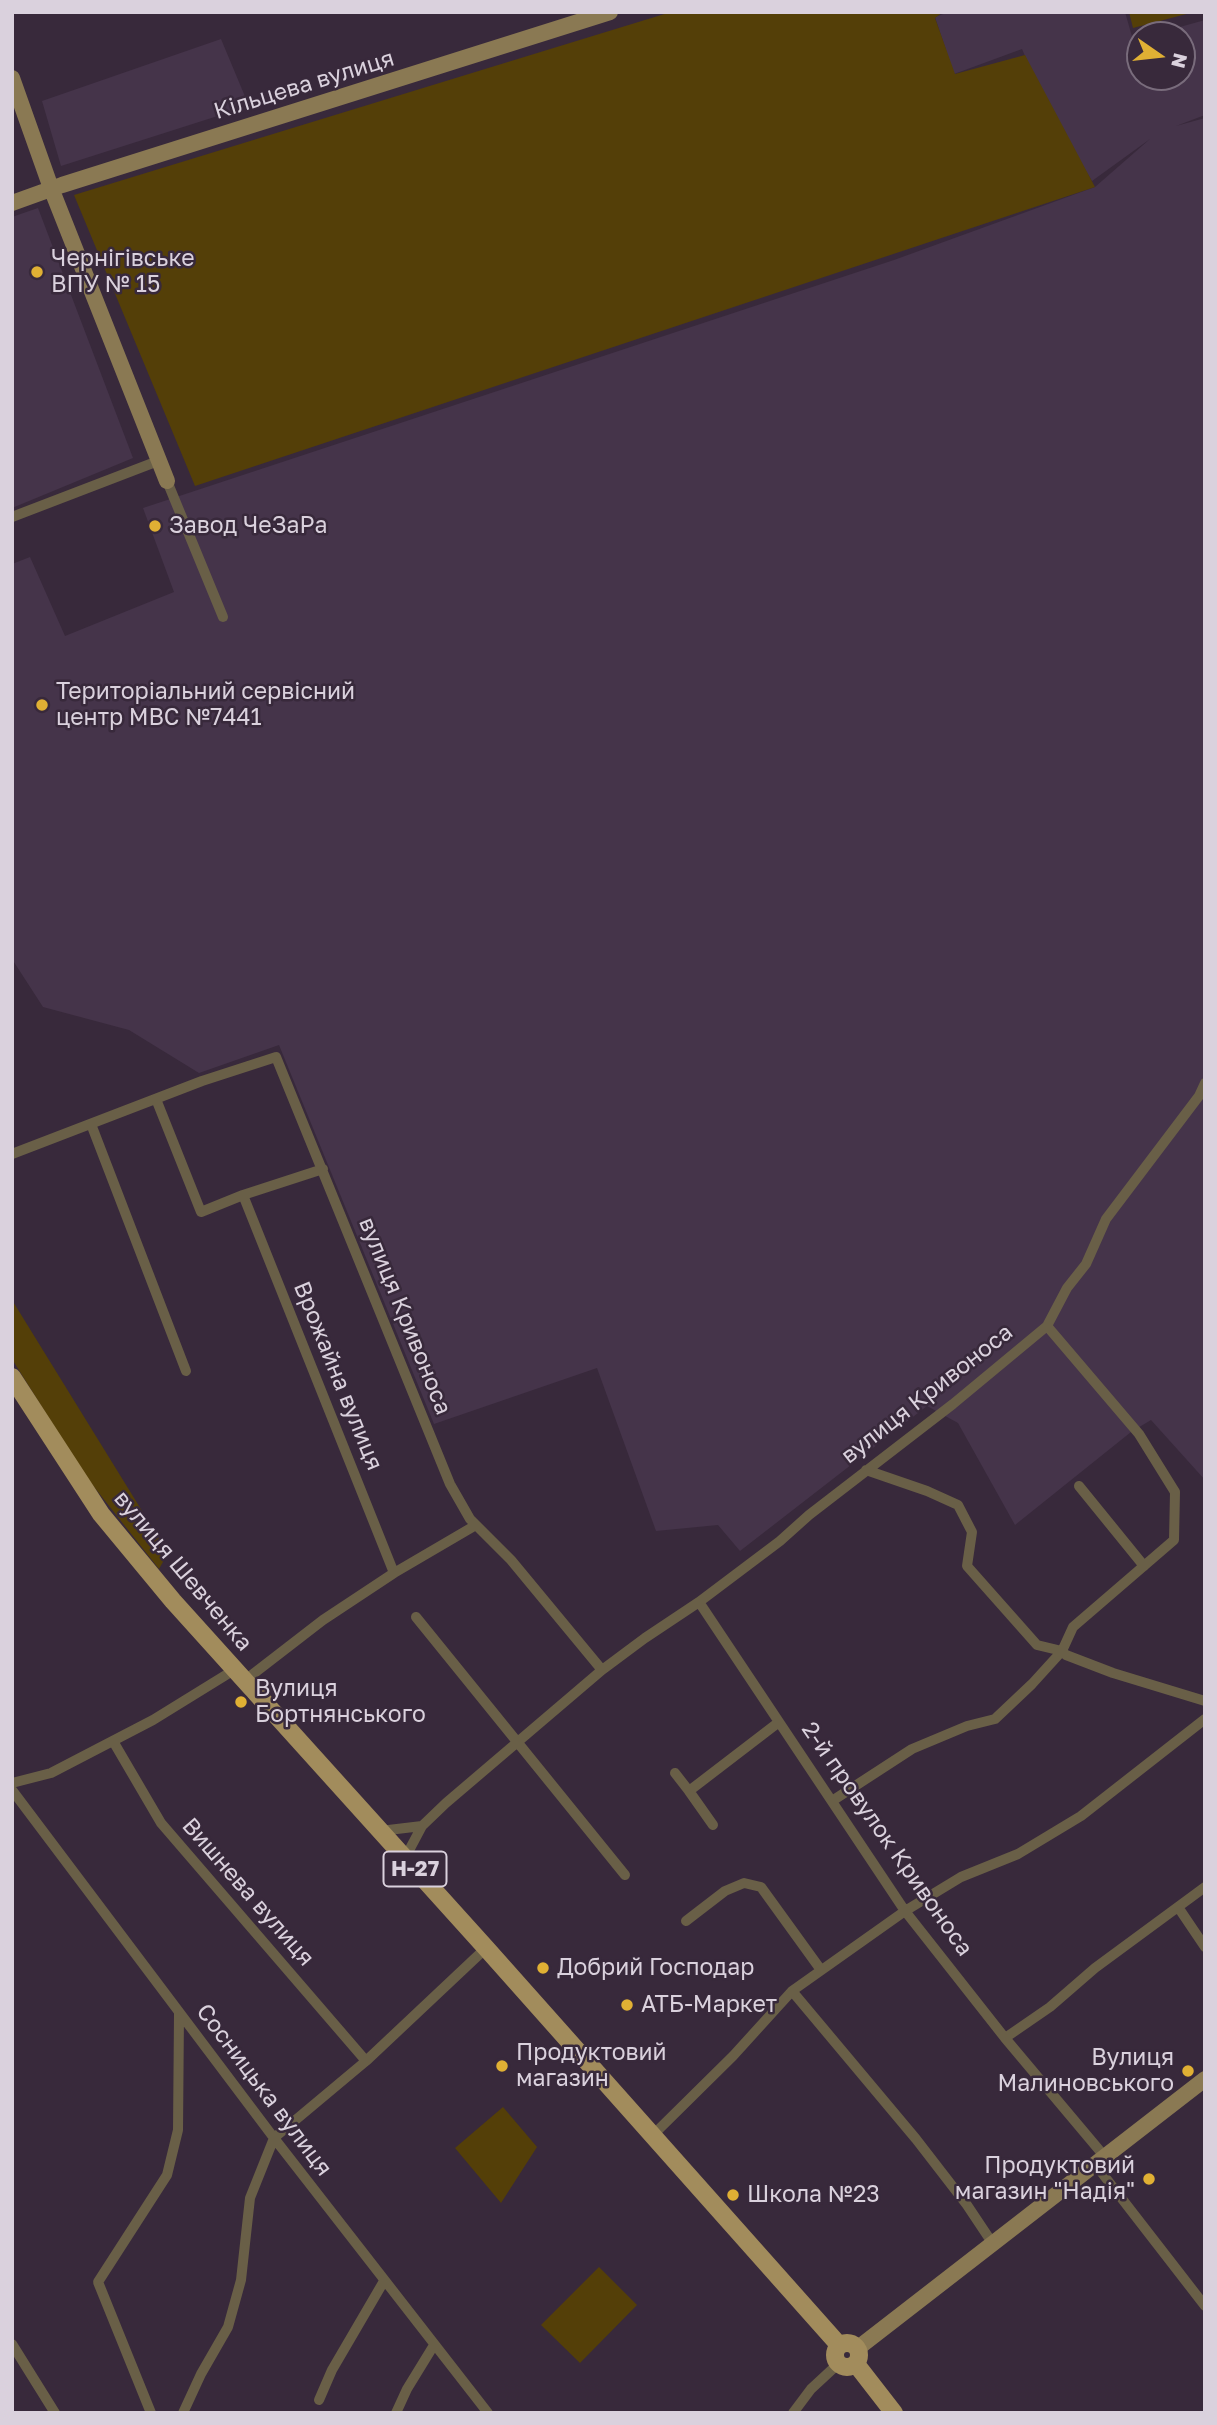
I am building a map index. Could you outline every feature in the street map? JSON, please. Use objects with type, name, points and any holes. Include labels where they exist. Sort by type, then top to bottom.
[{"type":"main road","name":"вулиця Шевченка","points":[[12,1377],[101,1514],[173,1601],[839,2345],[835,2354],[851,2359]]},
{"type":"main road","points":[[851,2359],[894,2413]]},
{"type":"street","name":"Кільцева вулиця","points":[[12,203],[51,188],[610,12]]},
{"type":"street","points":[[12,78],[51,188],[158,461],[223,617]]},
{"type":"street","points":[[12,517],[158,461]]},
{"type":"street","name":"вулиця Кривоноса","points":[[156,1099],[276,1057],[450,1484],[470,1518],[510,1560],[602,1670]]},
{"type":"street","name":"вулиця Кривоноса","points":[[405,1858],[422,1826],[446,1802],[602,1670],[780,1541],[1047,1326],[1067,1288],[1086,1264],[1105,1219],[1199,1096],[1205,1083]]},
{"type":"street","points":[[12,1154],[156,1099],[201,1212],[323,1169]]},
{"type":"street","points":[[91,1124],[186,1371]]},
{"type":"street","name":"Врожайна вулиця","points":[[243,1195],[394,1573]]},
{"type":"street","points":[[832,1801],[912,1749],[967,1726],[995,1719],[1062,1651],[1073,1627],[1174,1540],[1175,1492],[1139,1434],[1047,1326]]},
{"type":"street","points":[[866,1470],[958,1505],[972,1532],[967,1566],[1037,1645],[1062,1651],[1112,1673],[1205,1701]]},
{"type":"street","points":[[1079,1486],[1144,1566]]},
{"type":"street","points":[[12,1783],[51,1773],[239,1676],[394,1573],[476,1525]]},
{"type":"street","name":"2-й провулок Кривоноса","points":[[699,1602],[905,1911],[1100,2160],[1205,2306]]},
{"type":"street","points":[[416,1617],[625,1875]]},
{"type":"street","points":[[652,2136],[733,2056],[792,1991],[905,1911],[961,1877],[1018,1854],[1081,1816],[1205,1719]]},
{"type":"street","points":[[689,1791],[779,1722]]},
{"type":"street","name":"Вишнева вулиця","points":[[113,1741],[161,1823],[366,2060]]},
{"type":"street","points":[[675,1773],[713,1825]]},
{"type":"street","name":"Сосницька вулиця","points":[[12,1790],[179,2014],[488,2413]]},
{"type":"street","points":[[380,1831],[422,1826]]},
{"type":"street","points":[[686,1921],[725,1891],[744,1882],[761,1887],[821,1970]]},
{"type":"street","points":[[1005,2038],[1050,2007],[1095,1968],[1205,1887]]},
{"type":"street","points":[[1178,1907],[1205,1947]]},
{"type":"street","points":[[183,2413],[201,2374],[228,2327],[241,2280],[250,2198],[274,2138],[366,2060],[486,1948]]},
{"type":"street","points":[[792,1991],[916,2139],[993,2244]]},
{"type":"street","points":[[151,2413],[98,2282],[167,2175],[178,2130],[179,2014]]},
{"type":"street","points":[[793,2413],[811,2389],[1205,2079]]},
{"type":"street","points":[[319,2400],[338,2360],[384,2281]]},
{"type":"street","points":[[12,2344],[55,2413]]},
{"type":"street","points":[[396,2413],[407,2389],[434,2345]]},
{"type":"shaded area","points":[[671,12],[943,12],[935,18],[955,74],[1025,55],[1095,187],[195,486],[74,195]]},
{"type":"shaded area","points":[[949,12],[1125,12],[1128,21],[1126,91],[1196,91],[1196,22],[1205,20],[1205,115],[1176,126],[1205,118],[1205,1480],[1151,1420],[1131,1432],[1015,1525],[958,1423],[927,1406],[740,1551],[718,1525],[656,1531],[597,1368],[434,1424],[279,1045],[199,1073],[129,1030],[43,1007],[12,959],[12,564],[30,557],[65,636],[174,592],[143,508],[894,260],[1095,187],[1150,139],[1092,181],[1050,113],[1022,49],[954,74],[935,17]]},
{"type":"shaded area","points":[[1129,12],[1194,12],[1160,21],[1131,21]]},
{"type":"shaded area","points":[[221,39],[249,106],[61,166],[42,101]]},
{"type":"shaded area","points":[[38,208],[133,458],[12,508],[12,217]]},
{"type":"shaded area","points":[[12,1300],[168,1553],[159,1569],[83,1473],[12,1359]]},
{"type":"shaded area","points":[[503,2107],[537,2147],[501,2203],[455,2148]]},
{"type":"shaded area","points":[[599,2267],[637,2305],[580,2363],[541,2325]]},
{"type":"place","name":"Чернігівське ВПУ № 15","points":[[37,272]]},
{"type":"place","name":"Завод ЧеЗаРа","points":[[155,526]]},
{"type":"place","name":"Територіальний сервісний центр МВС №7441","points":[[42,705]]},
{"type":"place","name":"Вулиця Бортнянського","points":[[241,1702]]},
{"type":"place","name":"Добрий Господар","points":[[543,1968]]},
{"type":"place","name":"АТБ-Маркет","points":[[627,2005]]},
{"type":"place","name":"Продуктовий магазин","points":[[502,2066]]},
{"type":"place","name":"Вулиця Малиновського","points":[[1188,2071]]},
{"type":"place","name":"Продуктовий магазин \"Надія\"","points":[[1149,2179]]},
{"type":"place","name":"Школа №23","points":[[733,2195]]}]
